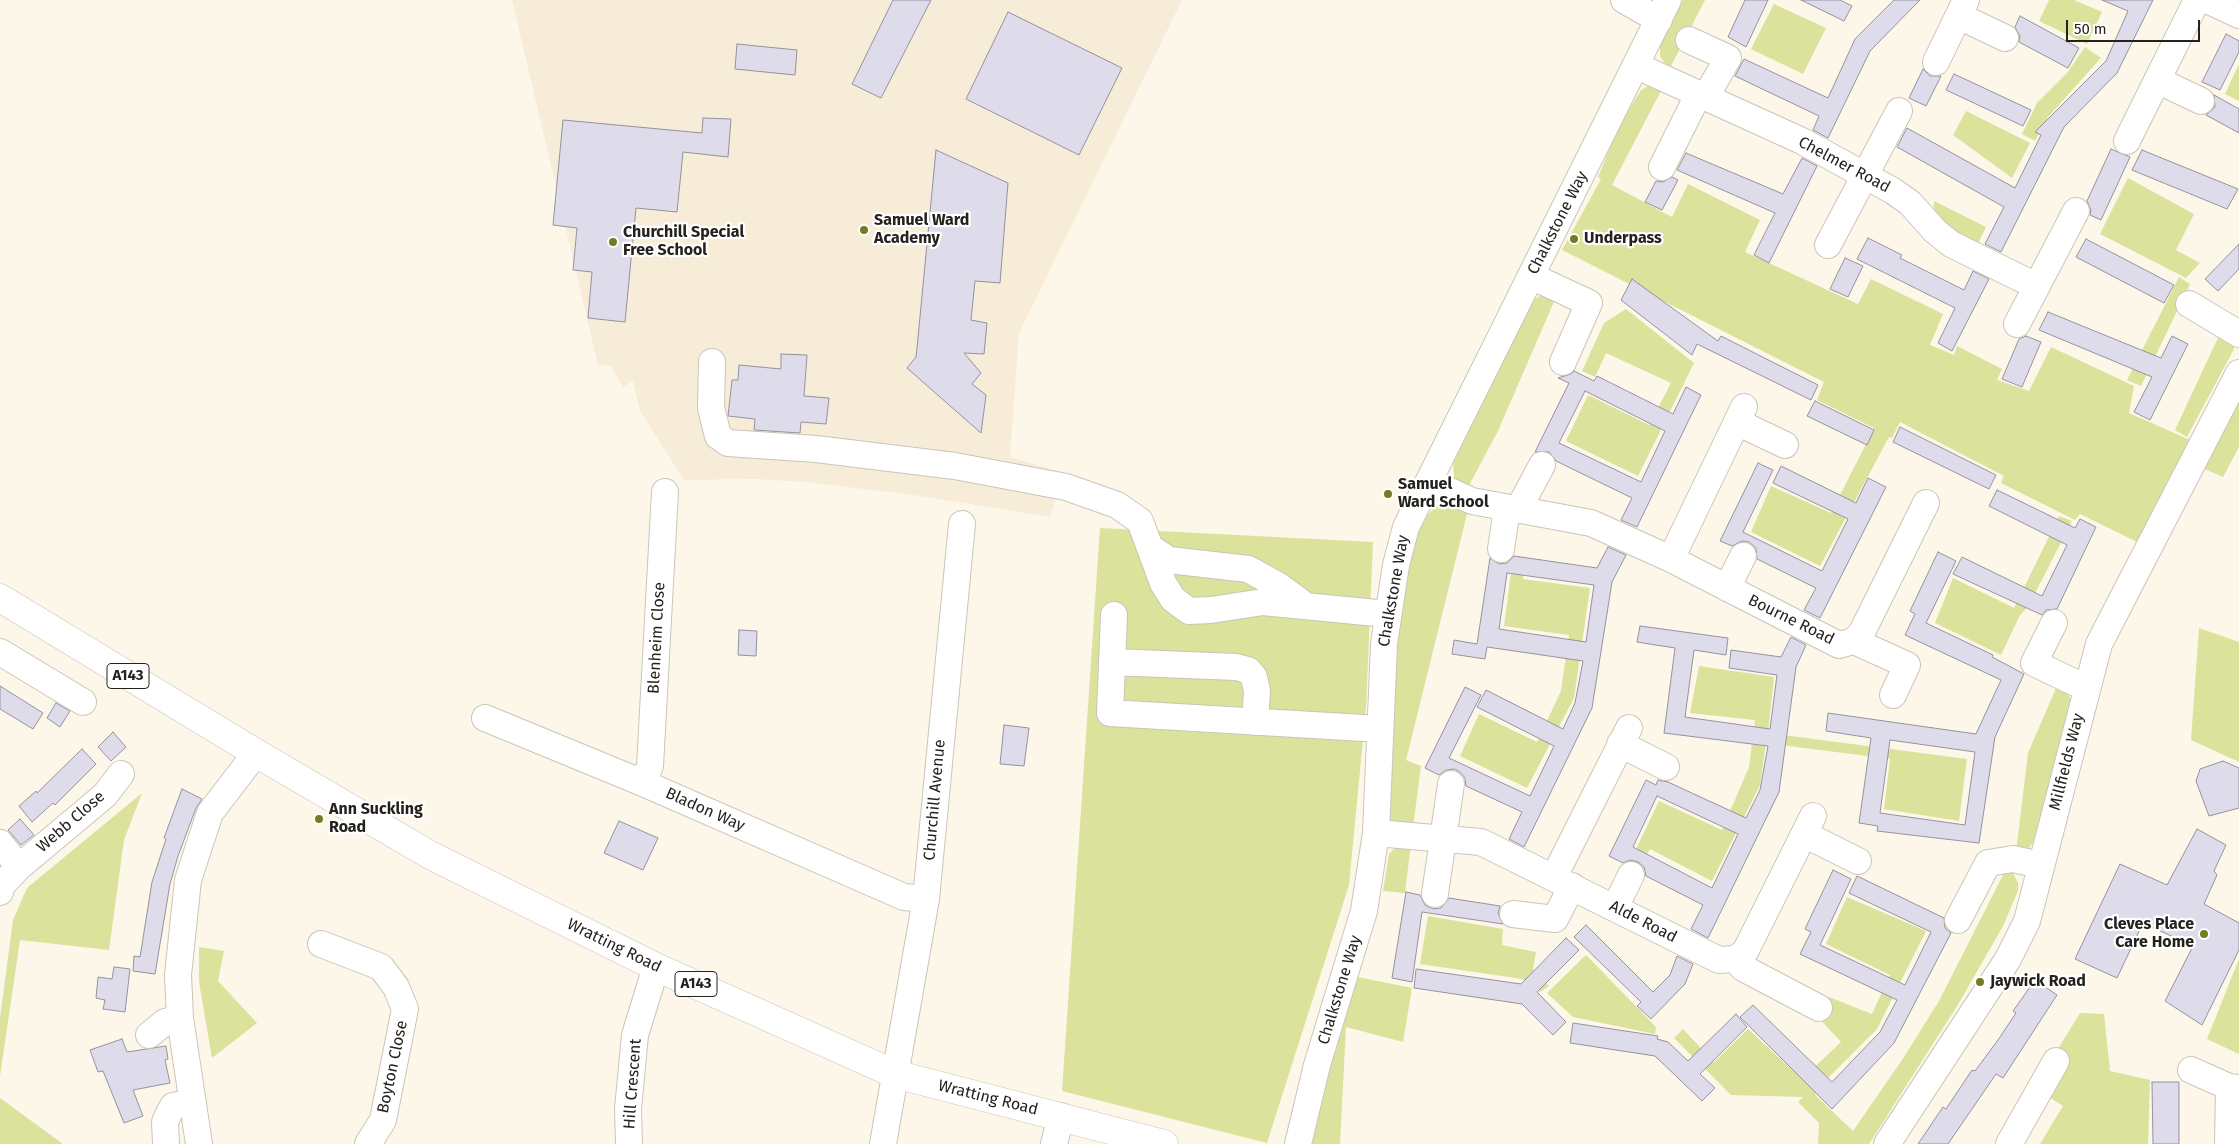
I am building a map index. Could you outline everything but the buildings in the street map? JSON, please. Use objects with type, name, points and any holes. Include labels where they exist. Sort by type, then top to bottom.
[{"type":"main road","name":"A143","points":[[0,598],[256,754]]},
{"type":"main road","name":"Wratting Road","points":[[256,754],[430,855],[656,966],[895,1074],[1164,1144]]},
{"type":"street","points":[[1624,0],[1664,10]]},
{"type":"street","points":[[2127,141],[2198,0]]},
{"type":"street","points":[[2207,0],[2239,16]]},
{"type":"street","points":[[1936,62],[1962,8],[2005,38]]},
{"type":"street","name":"Chalkstone Way","points":[[1298,1144],[1318,1066],[1364,910],[1376,833],[1387,614],[1406,528],[1664,10]]},
{"type":"street","points":[[1662,167],[1702,97],[1728,58],[1689,40]]},
{"type":"street","name":"Chelmer Road","points":[[1637,66],[1802,141],[1910,203],[1935,231],[1951,244],[2036,286]]},
{"type":"street","points":[[2157,80],[2201,101]]},
{"type":"street","points":[[1828,245],[1899,111]]},
{"type":"street","points":[[2017,324],[2076,211]]},
{"type":"street","points":[[1531,276],[1590,303],[1563,362]]},
{"type":"street","points":[[2189,304],[2239,334]]},
{"type":"street","points":[[712,362],[711,408],[718,436],[728,443],[816,449],[955,466],[1066,487],[1117,505],[1140,521],[1163,583],[1174,599],[1189,611],[1211,610],[1263,602],[1387,614]]},
{"type":"street","name":"Millfields Way","points":[[1887,1144],[2008,959],[2027,921],[2086,688],[2099,644],[2147,547],[2176,498],[2239,374]]},
{"type":"street","points":[[1671,559],[1741,415],[1785,445]]},
{"type":"street","points":[[1502,549],[1513,509],[1542,465]]},
{"type":"street","name":"Bourne Road","points":[[1430,482],[1472,502],[1591,523],[1671,559],[1839,645],[1854,641],[1862,632],[1926,503]]},
{"type":"street","name":"Blenheim Close","points":[[643,783],[650,766],[665,492]]},
{"type":"street","name":"Churchill Avenue","points":[[882,1144],[926,899],[962,524]]},
{"type":"street","points":[[1151,548],[1170,560],[1248,569],[1279,586],[1306,606]]},
{"type":"street","points":[[1727,588],[1743,556]]},
{"type":"street","points":[[1114,615],[1110,713],[1380,730]]},
{"type":"street","points":[[2054,623],[2034,663],[2086,688]]},
{"type":"street","points":[[1854,641],[1907,665],[1893,695]]},
{"type":"street","points":[[0,652],[83,702]]},
{"type":"street","points":[[1112,662],[1248,670],[1254,677],[1257,691],[1255,722]]},
{"type":"street","name":"Bladon Way","points":[[485,718],[643,783],[904,897],[926,899]]},
{"type":"street","points":[[1513,914],[1555,919],[1563,882],[1624,736],[1666,767]]},
{"type":"street","points":[[199,1144],[180,1018],[178,975],[188,880],[210,813],[256,754]]},
{"type":"street","name":"Webb Close","points":[[0,892],[2,885],[19,867],[105,795],[121,774]]},
{"type":"street","points":[[1435,894],[1451,784]]},
{"type":"street","points":[[1734,959],[1745,952],[1809,825],[1858,861]]},
{"type":"street","name":"Alde Road","points":[[1376,833],[1481,842],[1719,960],[1734,959],[1743,968],[1819,1008]]},
{"type":"street","points":[[0,842],[19,867]]},
{"type":"street","points":[[1958,920],[1988,862],[2013,859],[2040,866]]},
{"type":"street","points":[[1615,908],[1631,875]]},
{"type":"street","name":"Boyton Close","points":[[321,944],[381,966],[396,987],[405,1009],[383,1120],[368,1144]]},
{"type":"street","name":"Hill Crescent","points":[[629,1144],[628,1109],[635,1035],[656,966]]},
{"type":"street","points":[[149,1035],[164,1022],[180,1018]]},
{"type":"street","points":[[2009,1144],[2056,1061]]},
{"type":"street","points":[[2190,1070],[2234,1087],[2228,1144]]},
{"type":"street","points":[[166,1144],[164,1122],[169,1112],[173,1106],[192,1102]]},
{"type":"street","points":[[1054,1144],[1061,1116]]},
{"type":"shaded area","name":"Samuel Ward Academy","points":[[512,0],[1182,0],[1019,333],[1010,457],[1064,473],[1050,517],[913,495],[807,482],[755,479],[684,480],[640,411],[633,381],[623,387],[611,366],[598,365]]},
{"type":"green space","points":[[1683,0],[1705,0],[1669,70],[1660,56],[1660,45]]},
{"type":"green space","points":[[2049,0],[2074,0],[2102,12],[2087,44],[2039,21]]},
{"type":"green space","points":[[1774,4],[1826,28],[1803,74],[1751,49]]},
{"type":"green space","points":[[2085,47],[2101,58],[2048,117],[2035,141],[2022,134],[2037,103],[2067,73]]},
{"type":"green space","points":[[2239,64],[2239,101],[2225,94]]},
{"type":"green space","points":[[1652,84],[1664,85],[1612,185],[1672,217],[1688,184],[1760,220],[1745,252],[1858,304],[1871,279],[1943,314],[1930,345],[1954,355],[1957,346],[2002,369],[1997,380],[2029,391],[2051,347],[2134,386],[2129,413],[2190,440],[2139,543],[2080,514],[2075,520],[2001,483],[2004,476],[1900,422],[1892,438],[1889,437],[1820,566],[1751,532],[1771,486],[1831,513],[1874,428],[1817,400],[1824,382],[1562,250],[1601,179],[1598,177],[1618,128],[1641,90]]},
{"type":"green space","points":[[1966,111],[2030,143],[2012,178],[1953,135]]},
{"type":"green space","points":[[2128,178],[2194,214],[2176,250],[2200,263],[2186,278],[2100,234]]},
{"type":"green space","points":[[1934,201],[1986,227],[1977,246],[1933,218]]},
{"type":"green space","points":[[2179,277],[2190,284],[2141,386],[2127,380]]},
{"type":"green space","points":[[1543,294],[1556,297],[1498,431],[1466,491],[1454,480],[1453,459],[1533,300]]},
{"type":"green space","points":[[1626,309],[1694,363],[1638,476],[1566,441],[1588,395],[1649,425],[1671,383],[1606,353],[1595,377],[1582,371],[1604,323]]},
{"type":"green space","points":[[2223,327],[2231,336],[2234,349],[2187,437],[2175,430]]},
{"type":"green space","points":[[2239,389],[2239,447],[2223,477],[2200,467]]},
{"type":"green space","points":[[1436,506],[1455,506],[1468,510],[1406,760],[1421,766],[1413,827],[1395,823],[1388,817],[1397,605],[1411,550],[1424,519]]},
{"type":"green space","points":[[2059,516],[2072,521],[2028,607],[2020,615],[2001,655],[1935,623],[1953,578],[2014,608]]},
{"type":"green space","points":[[1100,528],[1373,542],[1366,708],[1349,885],[1267,1143],[1062,1091]]},
{"type":"green space","points":[[1513,558],[1525,558],[1523,579],[1590,588],[1574,698],[1527,788],[1460,756],[1479,714],[1537,742],[1561,691],[1569,635],[1504,626]]},
{"type":"green space","points":[[2199,628],[2239,642],[2239,762],[2191,740]]},
{"type":"green space","points":[[1699,666],[1774,677],[1768,733],[1967,759],[1959,821],[1884,809],[1890,759],[1766,743],[1760,785],[1712,881],[1650,849],[1638,871],[1629,864],[1659,801],[1722,830],[1749,767],[1755,720],[1690,713]]},
{"type":"green space","points":[[2057,686],[2065,690],[2070,698],[2070,703],[2036,839],[2027,850],[2016,852],[2028,753]]},
{"type":"green space","points":[[142,793],[124,840],[109,950],[20,940],[0,1076],[0,1018],[13,920],[27,888]]},
{"type":"green space","points":[[1411,843],[1405,893],[1383,891],[1389,854],[1399,844]]},
{"type":"green space","points":[[2005,871],[2013,873],[2018,883],[2018,891],[2003,926],[1959,1003],[1869,1144],[1818,1144],[1819,1123],[1798,1102],[1803,1097],[1731,1095],[1674,1038],[1683,1029],[1714,1062],[1748,1029],[1802,1079],[1841,1042],[1818,1017],[1829,997],[1872,1014],[1890,975],[1826,944],[1847,897],[1926,931],[1877,1029],[1815,1091],[1817,1093],[1815,1095],[1853,1131],[1904,1057],[1939,1001]]},
{"type":"green space","points":[[1428,916],[1503,929],[1502,945],[1536,952],[1533,969],[1549,986],[1540,992],[1522,979],[1420,964]]},
{"type":"green space","points":[[199,947],[224,951],[218,981],[257,1023],[212,1058],[199,982]]},
{"type":"green space","points":[[1586,955],[1656,1027],[1655,1034],[1573,1017],[1547,993]]},
{"type":"green space","points":[[2239,959],[2239,1054],[2207,1039]]},
{"type":"green space","points":[[1358,977],[1412,988],[1403,1042],[1346,1027],[1340,1144],[1308,1144],[1355,978]]},
{"type":"green space","points":[[2080,1013],[2104,1014],[2110,1071],[2150,1080],[2148,1144],[2040,1144],[2063,1106],[2042,1092],[2056,1052]]},
{"type":"green space","points":[[0,1098],[63,1144],[0,1144]]},
{"type":"place","name":"Samuel Ward Academy","points":[[864,230]]},
{"type":"place","name":"Underpass","points":[[1574,239]]},
{"type":"place","name":"Churchill Special Free School","points":[[613,242]]},
{"type":"place","name":"Samuel Ward School","points":[[1388,494]]},
{"type":"place","name":"Ann Suckling Road","points":[[319,819]]},
{"type":"place","name":"Cleves Place Care Home","points":[[2204,934]]},
{"type":"place","name":"Jaywick Road","points":[[1980,982]]}]
